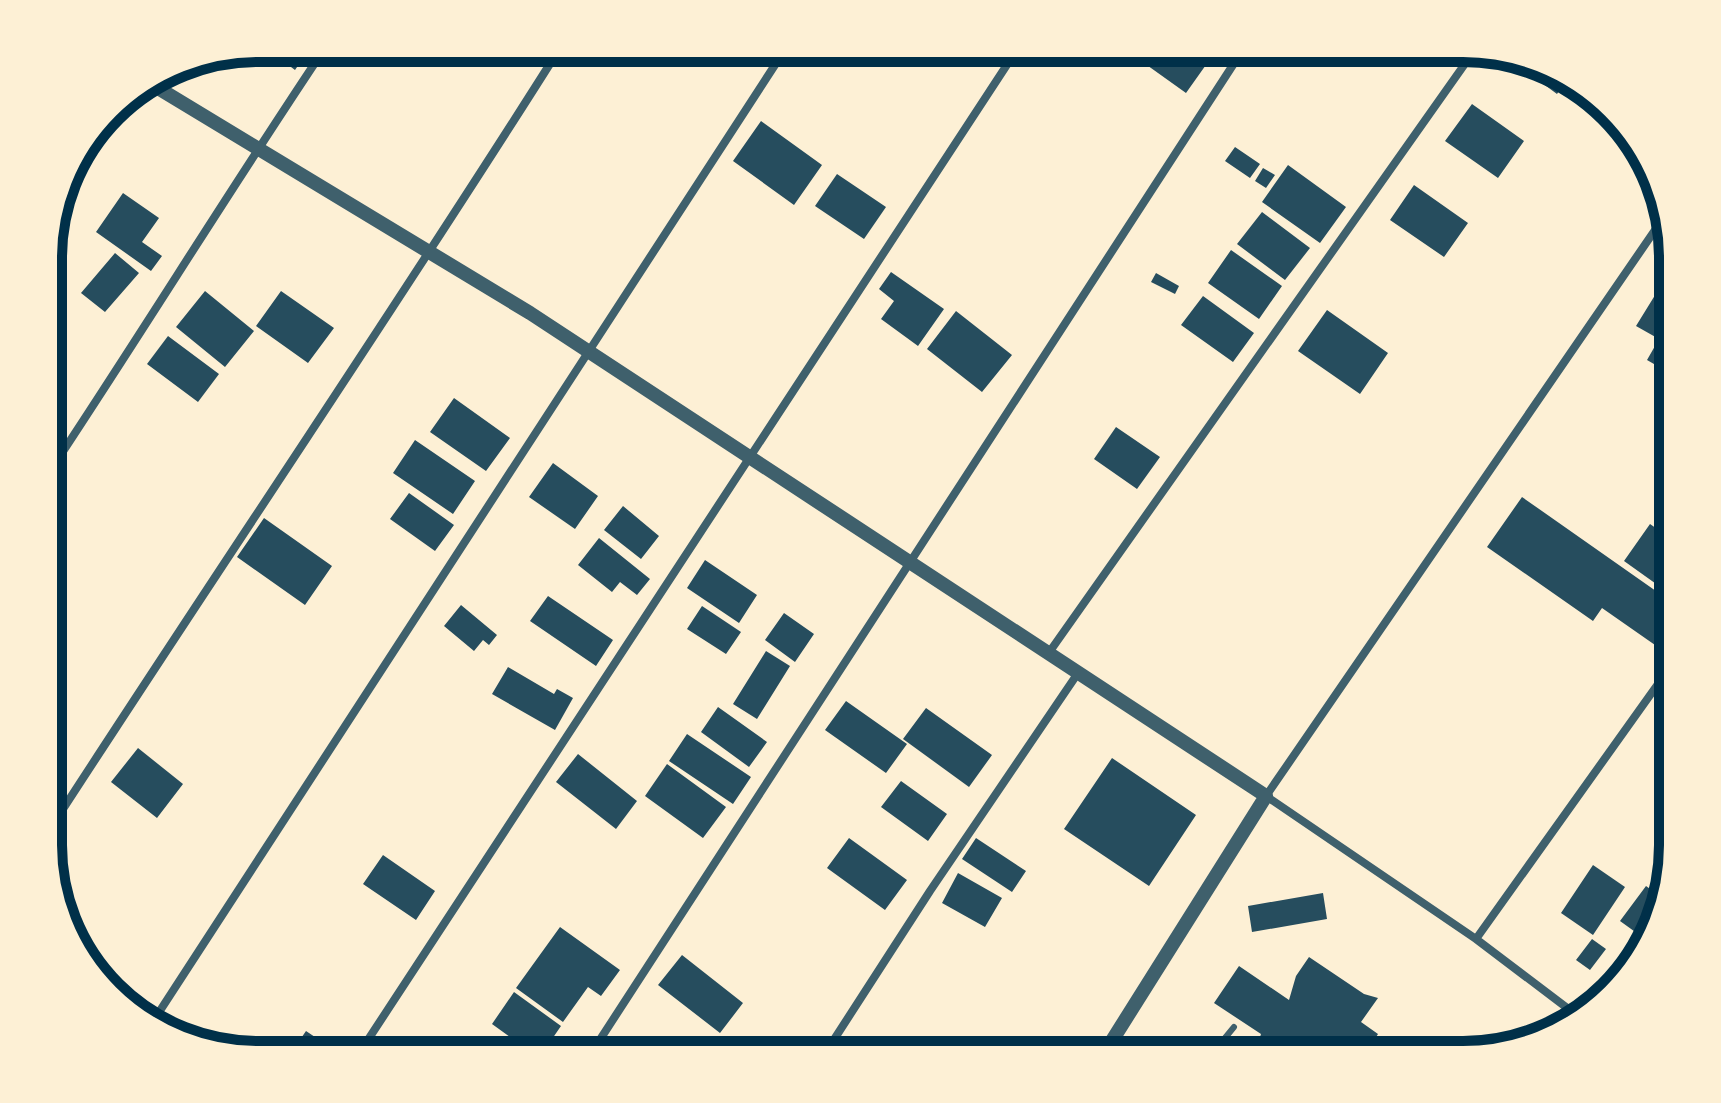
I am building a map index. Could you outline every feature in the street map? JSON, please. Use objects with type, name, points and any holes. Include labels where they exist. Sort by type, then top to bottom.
[{"type":"street","points":[[62,453],[316,62]]},
{"type":"street","points":[[62,810],[431,253],[551,62]]},
{"type":"street","points":[[158,1013],[777,62]]},
{"type":"street","points":[[367,1041],[1009,62]]},
{"type":"street","points":[[599,1041],[1235,62]]},
{"type":"street","points":[[1048,654],[1466,62]]},
{"type":"street","points":[[159,89],[589,352],[1266,796],[1476,939],[1569,1010]]},
{"type":"street","points":[[1112,1041],[1266,796],[1656,228]]},
{"type":"street","points":[[833,1041],[930,891],[1078,673]]},
{"type":"street","points":[[1476,939],[1659,683]]},
{"type":"lane","points":[[1222,1041],[1234,1027]]},
{"type":"building","points":[[284,62],[300,62],[295,70]]},
{"type":"building","points":[[1145,62],[1208,62],[1186,93]]},
{"type":"building","points":[[1530,74],[1561,88],[1557,94]]},
{"type":"building","points":[[1472,104],[1524,141],[1498,178],[1445,141]]},
{"type":"building","points":[[761,121],[822,165],[794,205],[733,161]]},
{"type":"building","points":[[1235,147],[1260,164],[1250,178],[1225,161]]},
{"type":"building","points":[[1288,165],[1346,207],[1320,243],[1262,202]]},
{"type":"building","points":[[1263,168],[1275,175],[1266,188],[1255,181]]},
{"type":"building","points":[[837,174],[886,207],[864,239],[815,206]]},
{"type":"building","points":[[1414,185],[1468,223],[1444,257],[1390,220]]},
{"type":"building","points":[[123,193],[159,218],[142,242],[162,256],[151,271],[96,232]]},
{"type":"building","points":[[1262,212],[1310,248],[1285,280],[1237,244]]},
{"type":"building","points":[[1231,250],[1282,286],[1259,319],[1208,283]]},
{"type":"building","points":[[115,253],[139,273],[105,312],[81,293]]},
{"type":"building","points":[[891,272],[944,309],[918,346],[881,319],[894,301],[879,289]]},
{"type":"building","points":[[1156,273],[1179,286],[1175,294],[1151,282]]},
{"type":"building","points":[[1659,289],[1659,339],[1636,326]]},
{"type":"building","points":[[205,291],[254,331],[225,367],[176,327]]},
{"type":"building","points":[[281,291],[334,328],[308,363],[256,326]]},
{"type":"building","points":[[1203,296],[1254,333],[1233,362],[1181,325]]},
{"type":"building","points":[[1327,310],[1388,353],[1360,394],[1298,351]]},
{"type":"building","points":[[956,311],[1012,355],[982,392],[927,349]]},
{"type":"building","points":[[168,336],[219,374],[198,402],[147,364]]},
{"type":"building","points":[[1659,339],[1659,367],[1647,360]]},
{"type":"building","points":[[454,398],[510,438],[486,471],[430,432]]},
{"type":"building","points":[[1116,427],[1160,457],[1137,489],[1094,459]]},
{"type":"building","points":[[415,440],[475,481],[453,514],[393,473]]},
{"type":"building","points":[[553,463],[598,496],[575,529],[529,497]]},
{"type":"building","points":[[409,493],[454,525],[435,551],[390,519]]},
{"type":"building","points":[[1522,497],[1659,593],[1659,640],[1655,645],[1602,608],[1593,621],[1487,547]]},
{"type":"building","points":[[623,506],[659,536],[641,559],[604,530]]},
{"type":"building","points":[[264,518],[332,566],[305,605],[237,557]]},
{"type":"building","points":[[1650,524],[1659,530],[1659,586],[1624,561]]},
{"type":"building","points":[[599,538],[650,579],[637,595],[620,582],[612,592],[578,565]]},
{"type":"building","points":[[705,560],[757,595],[739,623],[687,588]]},
{"type":"building","points":[[548,596],[613,640],[596,666],[530,621]]},
{"type":"building","points":[[461,605],[497,635],[489,645],[483,640],[474,651],[444,626]]},
{"type":"building","points":[[702,606],[741,632],[726,654],[687,629]]},
{"type":"building","points":[[784,613],[814,634],[795,662],[765,640]]},
{"type":"building","points":[[766,651],[790,666],[757,719],[733,704]]},
{"type":"building","points":[[508,667],[554,694],[557,689],[573,698],[555,730],[492,694]]},
{"type":"building","points":[[846,701],[907,744],[886,773],[825,730]]},
{"type":"building","points":[[718,707],[767,742],[749,767],[701,732]]},
{"type":"building","points":[[926,708],[992,755],[969,787],[903,739]]},
{"type":"building","points":[[687,734],[751,777],[733,804],[669,761]]},
{"type":"building","points":[[138,748],[183,784],[157,818],[111,782]]},
{"type":"building","points":[[578,754],[637,801],[616,829],[556,782]]},
{"type":"building","points":[[1112,758],[1196,815],[1149,886],[1064,829]]},
{"type":"building","points":[[667,764],[726,807],[703,838],[645,796]]},
{"type":"building","points":[[901,781],[947,814],[928,841],[881,807]]},
{"type":"building","points":[[849,838],[907,880],[885,910],[827,868]]},
{"type":"building","points":[[976,838],[1026,871],[1012,892],[962,859]]},
{"type":"building","points":[[383,855],[435,891],[416,920],[363,884]]},
{"type":"building","points":[[1593,865],[1625,887],[1593,935],[1561,913]]},
{"type":"building","points":[[958,873],[1002,898],[985,927],[942,903]]},
{"type":"building","points":[[1646,886],[1653,891],[1638,934],[1620,921]]},
{"type":"building","points":[[1323,893],[1327,919],[1252,932],[1248,906]]},
{"type":"building","points":[[560,927],[620,970],[601,996],[588,987],[563,1022],[516,988]]},
{"type":"building","points":[[1592,939],[1606,949],[1590,970],[1576,960]]},
{"type":"building","points":[[682,955],[743,1003],[720,1033],[658,985]]},
{"type":"building","points":[[1309,957],[1364,994],[1378,998],[1361,1022],[1378,1034],[1374,1041],[1259,1041],[1261,1034],[1214,1003],[1239,966],[1289,1000],[1296,976]]},
{"type":"building","points":[[514,992],[561,1026],[551,1041],[516,1041],[492,1024]]},
{"type":"building","points":[[306,1031],[321,1041],[299,1041]]}]
